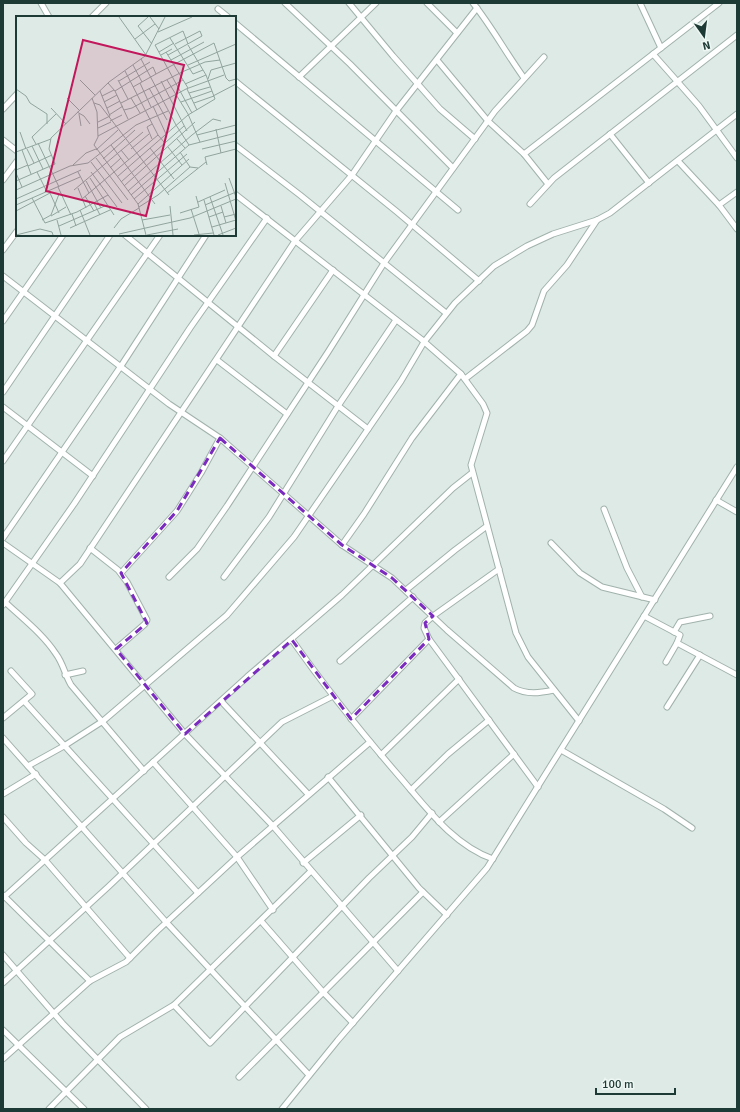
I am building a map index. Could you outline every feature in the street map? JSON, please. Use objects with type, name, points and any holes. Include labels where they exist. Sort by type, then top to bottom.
[{"type":"street","points":[[41,3],[48,16]]},
{"type":"street","points":[[93,16],[106,3]]},
{"type":"street","points":[[349,3],[417,85],[440,109],[475,139]]},
{"type":"street","points":[[299,77],[376,3]]},
{"type":"street","points":[[427,3],[457,33]]},
{"type":"street","points":[[473,3],[494,30],[509,58],[524,78]]},
{"type":"street","points":[[524,154],[719,3]]},
{"type":"street","points":[[288,4],[453,168]]},
{"type":"street","points":[[641,4],[661,48]]},
{"type":"street","points":[[60,583],[80,564],[181,411],[217,360],[295,240],[322,212],[352,175],[396,111],[477,8]]},
{"type":"street","points":[[218,9],[227,16]]},
{"type":"street","points":[[236,24],[458,210]]},
{"type":"street","points":[[530,204],[548,184],[676,81],[737,35]]},
{"type":"street","points":[[653,54],[699,106],[737,158]]},
{"type":"street","points":[[169,577],[197,549],[277,432],[384,263],[488,121],[524,78],[544,57]]},
{"type":"street","points":[[437,60],[488,121],[524,154],[548,184]]},
{"type":"street","points":[[236,82],[352,175],[478,281]]},
{"type":"street","points":[[3,109],[16,95]]},
{"type":"street","points":[[28,766],[64,746],[102,720],[144,684],[196,644],[228,615],[280,556],[401,381],[424,342],[446,313],[494,266],[527,246],[553,234],[597,220],[610,213],[737,114]]},
{"type":"street","points":[[610,134],[649,183]]},
{"type":"street","points":[[3,140],[16,150]]},
{"type":"street","points":[[236,146],[322,212],[446,313]]},
{"type":"street","points":[[678,161],[719,205],[737,229]]},
{"type":"street","points":[[3,180],[16,162]]},
{"type":"street","points":[[719,205],[737,192]]},
{"type":"street","points":[[236,195],[424,342],[462,374],[483,404],[487,413],[486,421],[470,465],[516,633],[522,648],[579,721]]},
{"type":"street","points":[[144,771],[65,675],[58,656],[49,644],[4,603],[93,476],[150,388],[267,218]]},
{"type":"street","points":[[465,379],[527,331],[532,325],[544,291],[567,265],[597,220]]},
{"type":"street","points":[[3,250],[16,232]]},
{"type":"street","points":[[3,321],[62,236]]},
{"type":"street","points":[[3,392],[109,236]]},
{"type":"street","points":[[126,236],[274,356],[368,429]]},
{"type":"street","points":[[3,461],[159,236]]},
{"type":"street","points":[[3,538],[121,366],[205,236]]},
{"type":"street","points":[[274,356],[333,270]]},
{"type":"street","points":[[3,276],[150,388],[220,438],[253,465],[283,494],[309,514],[342,545],[392,578],[514,688],[523,693],[539,693],[554,690]]},
{"type":"street","points":[[224,576],[269,517],[338,406],[396,320]]},
{"type":"street","points":[[217,360],[287,414]]},
{"type":"street","points":[[342,545],[369,508],[412,438],[462,374]]},
{"type":"street","points":[[3,407],[93,476]]},
{"type":"street","points":[[121,574],[176,511],[201,473],[220,438]]},
{"type":"street","points":[[282,1109],[308,1075],[448,915],[493,859],[737,467]]},
{"type":"street","points":[[90,981],[50,940],[3,897],[374,566],[453,488],[472,473]]},
{"type":"street","points":[[716,500],[737,512]]},
{"type":"street","points":[[604,509],[627,568],[642,597]]},
{"type":"street","points":[[406,590],[487,526]]},
{"type":"street","points":[[3,543],[60,583],[87,618],[116,649],[185,734],[273,826],[303,863],[398,971]]},
{"type":"street","points":[[551,543],[580,573],[602,587],[654,600]]},
{"type":"street","points":[[90,548],[121,574],[147,620],[145,624],[116,649]]},
{"type":"street","points":[[498,569],[433,616],[425,623],[424,628],[429,639],[538,786]]},
{"type":"street","points":[[340,661],[413,596]]},
{"type":"street","points":[[644,616],[680,635],[666,662]]},
{"type":"street","points":[[674,632],[680,622],[710,616]]},
{"type":"street","points":[[351,719],[429,639]]},
{"type":"street","points":[[292,640],[351,719],[439,822],[470,849],[493,859]]},
{"type":"street","points":[[677,643],[737,675]]},
{"type":"street","points":[[667,707],[700,655]]},
{"type":"street","points":[[3,718],[32,694],[11,671]]},
{"type":"street","points":[[65,675],[83,671]]},
{"type":"street","points":[[381,755],[459,679]]},
{"type":"street","points":[[3,983],[123,873],[282,722],[333,696]]},
{"type":"street","points":[[24,701],[198,893]]},
{"type":"street","points":[[221,701],[261,742],[308,794]]},
{"type":"street","points":[[411,790],[448,754],[489,720]]},
{"type":"street","points":[[3,738],[166,922],[308,1075]]},
{"type":"street","points":[[3,1059],[90,981],[110,971],[130,958],[166,922],[237,857],[308,794],[370,742]]},
{"type":"street","points":[[561,750],[692,828]]},
{"type":"street","points":[[439,822],[514,754]]},
{"type":"street","points":[[153,762],[237,857],[273,910]]},
{"type":"street","points":[[3,794],[36,774]]},
{"type":"street","points":[[328,777],[423,892],[448,915]]},
{"type":"street","points":[[174,1004],[210,1043],[369,878],[412,837],[432,813]]},
{"type":"street","points":[[303,863],[360,815]]},
{"type":"street","points":[[3,817],[26,843],[45,860],[130,958]]},
{"type":"street","points":[[49,1109],[120,1038],[174,1004],[273,910],[311,871]]},
{"type":"street","points":[[239,1077],[423,892]]},
{"type":"street","points":[[261,921],[323,992],[353,1023]]},
{"type":"street","points":[[3,955],[54,1013],[144,1108]]},
{"type":"street","points":[[3,1030],[84,1109]]},
{"type":"highlighted area","points":[[220,438],[342,545],[392,578],[433,616],[425,623],[429,639],[351,719],[292,640],[185,734],[116,649],[147,623],[121,573],[177,511]]}]
